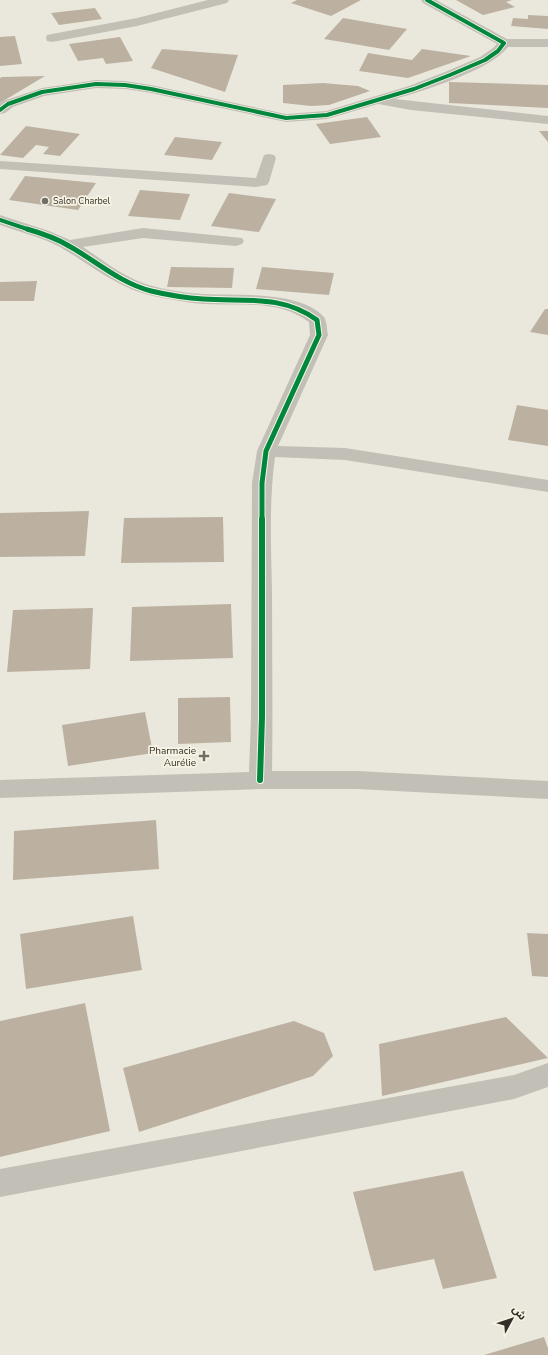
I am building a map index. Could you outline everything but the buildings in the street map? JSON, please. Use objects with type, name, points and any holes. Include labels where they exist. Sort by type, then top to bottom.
[{"type":"street","points":[[52,38],[137,22],[223,0]]},
{"type":"street","points":[[427,0],[504,43],[548,43]]},
{"type":"street","points":[[0,110],[8,104],[42,92],[96,84],[125,85],[151,89],[286,118],[327,116],[414,89],[485,60],[498,51],[504,43]]},
{"type":"street","points":[[379,100],[411,106],[548,120]]},
{"type":"street","points":[[0,165],[260,183],[262,182],[269,158]]},
{"type":"street","points":[[0,220],[67,245],[116,277],[150,290],[200,299],[269,302],[297,307],[309,312],[317,320],[319,335],[266,451],[262,483],[262,717],[260,780]]},
{"type":"street","points":[[67,245],[144,233],[236,241]]},
{"type":"street","points":[[266,451],[345,454],[548,486]]},
{"type":"street","points":[[0,789],[260,780],[357,780],[548,790]]},
{"type":"street","points":[[0,1183],[514,1087],[548,1075]]},
{"type":"cycle path","points":[[0,110],[8,104],[42,92],[96,84],[125,85],[151,89],[286,118],[327,115],[414,89],[450,75],[485,60],[498,51],[504,43],[427,0]]},
{"type":"cycle path","points":[[0,220],[61,241],[119,278],[141,288],[201,299],[262,300],[277,302],[305,311],[317,320],[319,335],[266,451],[262,483],[262,717],[260,780]]},
{"type":"place","name":"Salon Charbel","points":[[45,201]]},
{"type":"place","name":"Pharmacie Aurélie","points":[[204,756]]}]
